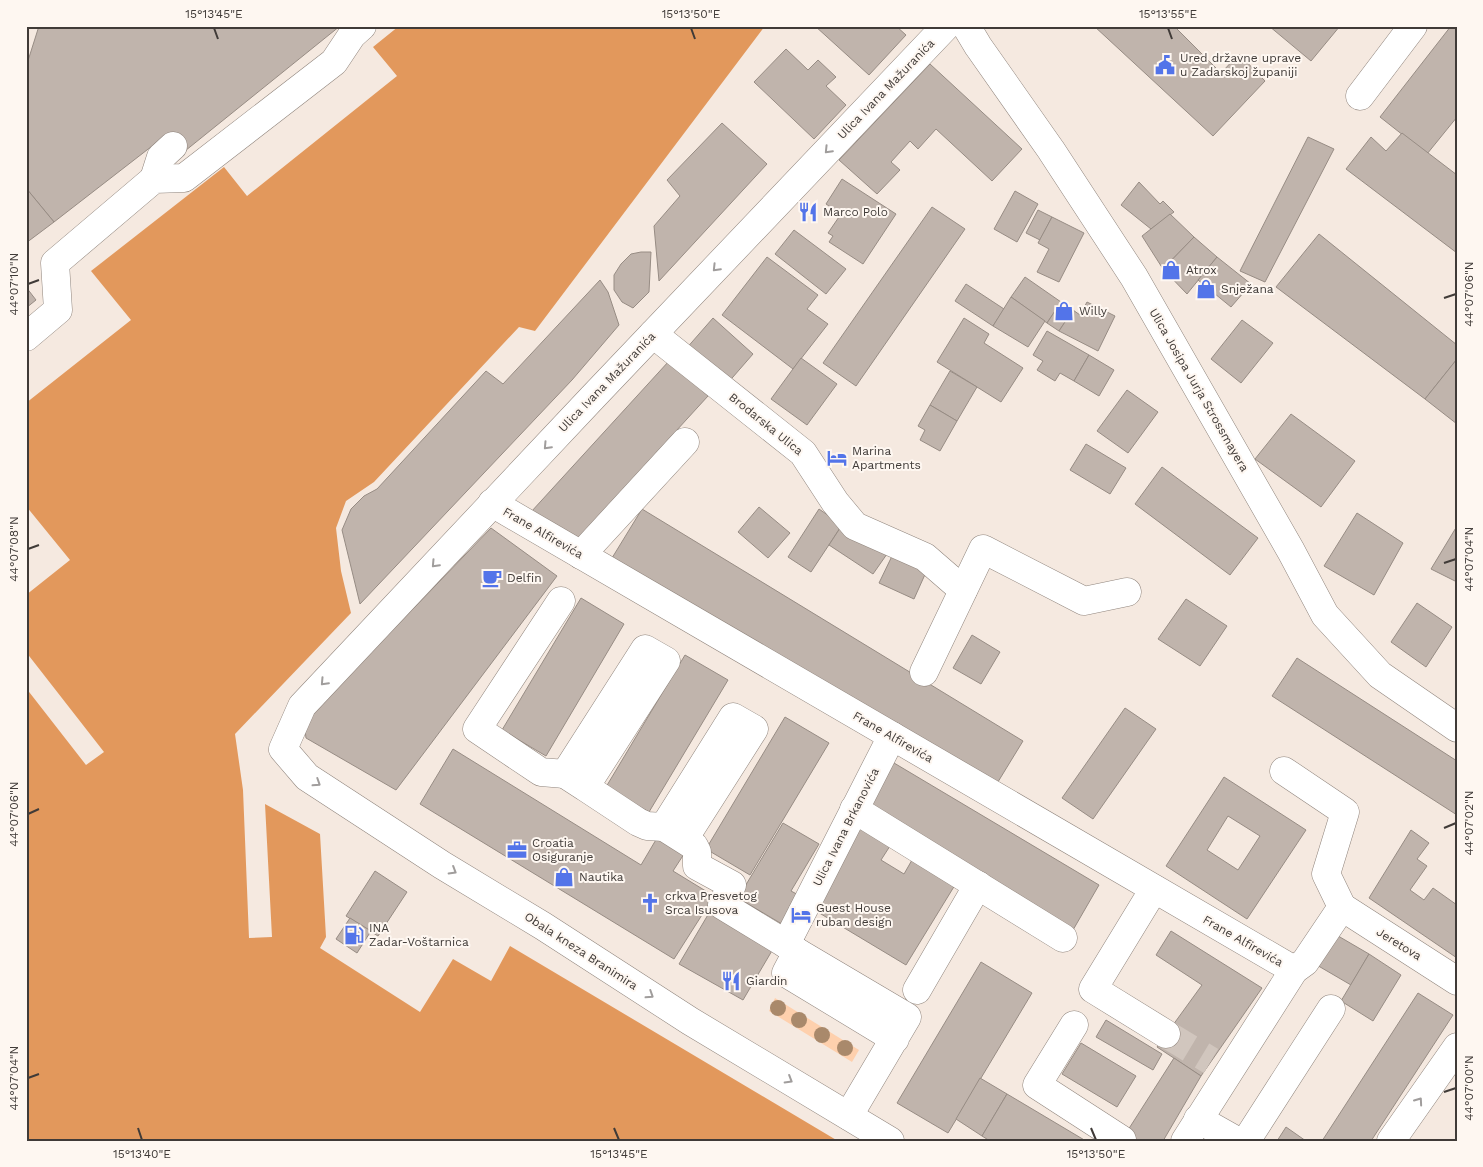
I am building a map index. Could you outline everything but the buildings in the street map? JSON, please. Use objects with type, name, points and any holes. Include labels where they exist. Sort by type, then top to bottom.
[{"type":"street","points":[[154,179],[184,178],[334,62],[352,34],[362,26]]},
{"type":"street","name":"Ulica Ivana Mažuranića","points":[[283,749],[302,706],[946,26]]},
{"type":"street","name":"Ulica Josipa Jurja Strossmayera","points":[[966,26],[1051,150],[1134,277],[1291,551],[1325,615],[1380,675],[1457,728]]},
{"type":"street","points":[[1360,96],[1413,26]]},
{"type":"street","points":[[26,337],[58,310],[55,263],[154,179],[161,158],[173,146]]},
{"type":"street","name":"Brodarska Ulica","points":[[653,334],[803,453],[835,502],[855,526],[925,557],[963,590]]},
{"type":"street","points":[[581,555],[684,442]]},
{"type":"street","name":"Frane Alfirevića","points":[[492,504],[1294,970]]},
{"type":"street","points":[[924,672],[983,549],[1084,601],[1126,592]]},
{"type":"street","points":[[561,601],[477,729],[542,772],[575,781],[638,822],[674,833],[694,846],[697,852],[697,866],[732,885],[722,905],[907,1017],[849,1116]]},
{"type":"street","name":"Ulica Ivana Brkanovića","points":[[792,948],[854,809],[892,736]]},
{"type":"street","name":"Obala kneza Branimira","points":[[283,749],[307,777],[347,803],[690,1021],[890,1141]]},
{"type":"street","points":[[1284,771],[1345,812],[1326,874],[1342,907]]},
{"type":"street","points":[[854,809],[1063,938]]},
{"type":"street","points":[[917,990],[978,885]]},
{"type":"street","points":[[1154,889],[1093,989],[1166,1034]]},
{"type":"street","name":"Frane Alfirevića","points":[[1191,1130],[1220,1066],[1294,970],[1305,962],[1342,907]]},
{"type":"street","name":"Jeretova","points":[[1342,907],[1457,981]]},
{"type":"street","points":[[1246,1141],[1330,1009]]},
{"type":"street","points":[[1074,1025],[1037,1086],[1122,1140]]},
{"type":"street","points":[[1391,1141],[1457,1046]]},
{"type":"street","points":[[1191,1130],[1237,1141]]},
{"type":"shaded area","points":[[399,26],[765,26],[535,331],[519,327],[374,482],[346,501],[336,528],[341,571],[351,613],[235,734],[243,790],[249,938],[272,937],[265,804],[320,834],[326,937],[320,948],[420,1012],[453,959],[491,981],[510,946],[838,1141],[26,1141],[26,688],[86,765],[104,752],[26,652],[26,595],[70,560],[26,506],[26,403],[131,320],[91,271],[224,167],[247,196],[397,76],[373,47]]},
{"type":"shaded area","points":[[775,998],[859,1050],[852,1062],[769,1011]]},
{"type":"tunnel","points":[[1166,1034],[1211,1061]]},
{"type":"place","name":"Ured državne uprave u Zadarskoj županiji","points":[[1165,65]]},
{"type":"place","name":"Marco Polo","points":[[808,212]]},
{"type":"place","name":"Atrox","points":[[1171,270]]},
{"type":"place","name":"Snježana","points":[[1206,289]]},
{"type":"place","name":"Willy","points":[[1064,311]]},
{"type":"place","name":"Marina Apartments","points":[[837,458]]},
{"type":"place","name":"Delfin","points":[[492,578]]},
{"type":"place","name":"Croatia Osiguranje","points":[[517,850]]},
{"type":"place","name":"Nautika","points":[[564,877]]},
{"type":"place","name":"crkva Presvetog Srca Isusova","points":[[650,903]]},
{"type":"place","name":"Guest House ruban design","points":[[801,915]]},
{"type":"place","name":"INA Zadar-Voštarnica","points":[[354,935]]},
{"type":"place","name":"Giardin","points":[[731,981]]}]
